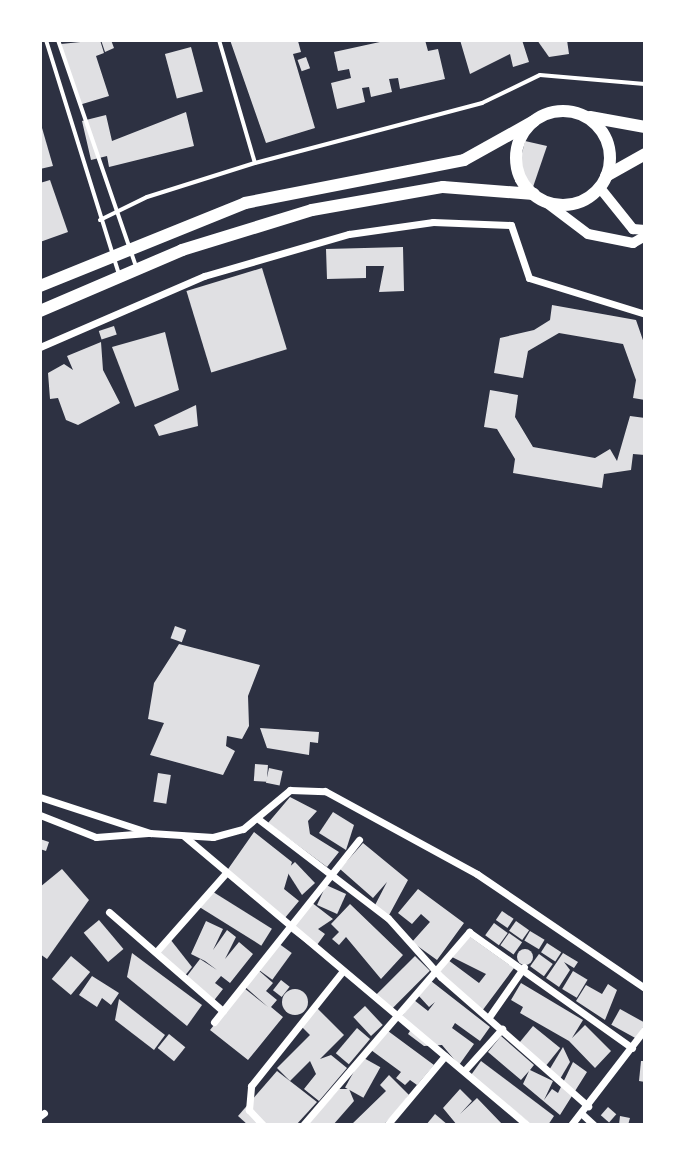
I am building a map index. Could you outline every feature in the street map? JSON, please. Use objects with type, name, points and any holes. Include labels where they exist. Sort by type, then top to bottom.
[{"type":"highway","points":[[579,113],[609,146],[603,182]]},
{"type":"highway","points":[[40,286],[245,203],[464,160],[534,121],[579,113],[645,127]]},
{"type":"highway","points":[[534,121],[517,158],[538,197]]},
{"type":"highway","points":[[40,311],[137,269],[232,234],[355,202],[443,187],[579,202],[645,154]]},
{"type":"main road","points":[[603,182],[633,229],[645,230]]},
{"type":"main road","points":[[538,197],[588,234],[633,243],[645,236]]},
{"type":"street","points":[[40,347],[107,313],[260,258],[349,234],[433,222],[511,225],[529,278],[645,314]]},
{"type":"street","points":[[40,815],[96,837],[150,833],[229,836],[257,818],[290,790],[350,800],[477,874],[645,988]]},
{"type":"street","points":[[40,797],[150,833]]},
{"type":"street","points":[[257,818],[331,871],[588,1106]]},
{"type":"street","points":[[182,835],[286,926],[527,1125]]},
{"type":"street","points":[[214,1022],[286,926],[359,840]]},
{"type":"street","points":[[156,952],[226,873]]},
{"type":"street","points":[[109,912],[223,1011]]},
{"type":"street","points":[[303,1125],[469,932],[524,967],[632,1048]]},
{"type":"street","points":[[489,1017],[524,967]]},
{"type":"street","points":[[263,1125],[249,1110],[251,1086],[342,972]]},
{"type":"street","points":[[464,1071],[502,1029]]},
{"type":"street","points":[[571,1125],[645,1029]]},
{"type":"street","points":[[387,1125],[445,1056]]},
{"type":"street","points":[[582,1114],[594,1125]]},
{"type":"lane","points":[[46,40],[120,276]]},
{"type":"lane","points":[[58,40],[97,165],[137,269]]},
{"type":"lane","points":[[219,40],[255,163]]},
{"type":"lane","points":[[100,220],[255,163],[482,103],[540,75],[645,84]]},
{"type":"lane","points":[[84,169],[97,165]]},
{"type":"building","points":[[100,40],[104,53],[96,56],[109,96],[79,105],[61,44]]},
{"type":"building","points":[[101,40],[111,40],[114,48],[105,52]]},
{"type":"building","points":[[230,40],[298,41],[301,52],[293,54],[315,128],[266,143]]},
{"type":"building","points":[[389,40],[425,40],[428,51],[438,49],[445,79],[400,89],[398,78],[389,79],[392,92],[371,97],[369,87],[362,88],[365,102],[337,109],[331,83],[351,78],[349,69],[338,71],[334,52]]},
{"type":"building","points":[[460,40],[522,40],[529,62],[513,67],[510,54],[470,74]]},
{"type":"building","points":[[537,40],[567,40],[569,54],[549,57]]},
{"type":"building","points":[[191,47],[203,91],[177,98],[165,54]]},
{"type":"building","points":[[306,57],[310,68],[302,71],[298,60]]},
{"type":"building","points":[[186,112],[194,146],[109,167],[107,156],[91,160],[82,121],[106,115],[112,141]]},
{"type":"building","points":[[40,121],[53,166],[40,169]]},
{"type":"building","points":[[525,141],[547,146],[533,187],[515,182]]},
{"type":"building","points":[[50,180],[68,232],[40,242],[40,183]]},
{"type":"building","points":[[403,247],[404,291],[379,292],[384,266],[366,266],[366,278],[327,279],[326,249]]},
{"type":"building","points":[[262,268],[287,349],[211,372],[186,291]]},
{"type":"building","points":[[552,305],[636,320],[645,346],[645,400],[633,398],[636,380],[623,344],[559,333],[528,351],[523,378],[494,373],[500,338],[534,330],[550,320]]},
{"type":"building","points":[[114,326],[117,335],[102,340],[99,331]]},
{"type":"building","points":[[165,332],[179,390],[135,407],[112,347]]},
{"type":"building","points":[[101,342],[103,370],[120,403],[78,425],[66,420],[58,398],[50,399],[48,373],[64,364],[73,370],[67,356]]},
{"type":"building","points":[[490,390],[518,395],[515,417],[533,447],[595,458],[610,449],[617,461],[630,416],[645,418],[645,455],[633,454],[631,470],[604,474],[602,488],[513,473],[515,459],[497,429],[484,427]]},
{"type":"building","points":[[196,405],[198,426],[159,436],[154,425]]},
{"type":"building","points":[[175,626],[186,630],[182,642],[171,638]]},
{"type":"building","points":[[179,644],[260,665],[248,696],[249,726],[242,739],[227,736],[226,746],[235,751],[223,775],[150,755],[164,723],[148,719],[154,683]]},
{"type":"building","points":[[260,728],[319,732],[318,743],[310,742],[309,755],[267,748]]},
{"type":"building","points":[[255,764],[268,765],[267,782],[254,781]]},
{"type":"building","points":[[269,768],[283,771],[280,786],[266,783]]},
{"type":"building","points":[[158,773],[171,775],[166,804],[153,802]]},
{"type":"building","points":[[290,797],[317,811],[308,821],[310,834],[339,852],[327,867],[268,823]]},
{"type":"building","points":[[333,812],[354,825],[346,850],[319,833]]},
{"type":"building","points":[[254,832],[292,862],[284,889],[299,901],[284,919],[226,872]]},
{"type":"building","points":[[40,839],[49,842],[46,851],[40,849]]},
{"type":"building","points":[[363,843],[408,880],[388,917],[373,909],[387,882],[373,898],[340,869]]},
{"type":"building","points":[[295,862],[315,883],[302,895],[286,870]]},
{"type":"building","points":[[62,869],[89,900],[47,959],[40,954],[40,887]]},
{"type":"building","points":[[326,885],[346,894],[337,914],[317,905]]},
{"type":"building","points":[[418,889],[464,923],[437,960],[412,942],[430,922],[421,914],[412,924],[398,913]]},
{"type":"building","points":[[210,890],[272,929],[261,946],[199,907]]},
{"type":"building","points":[[311,902],[333,919],[318,929],[325,934],[314,949],[289,930]]},
{"type":"building","points":[[350,904],[403,955],[381,979],[346,937],[339,945],[332,939],[339,932],[331,924]]},
{"type":"building","points":[[502,911],[514,919],[507,928],[496,920]]},
{"type":"building","points":[[99,920],[123,949],[108,962],[84,933]]},
{"type":"building","points":[[206,921],[223,929],[213,950],[227,930],[236,937],[225,959],[239,942],[253,954],[230,983],[221,976],[215,983],[223,989],[212,1003],[184,980],[200,959],[217,970],[205,961],[191,954]]},
{"type":"building","points":[[516,921],[529,930],[522,940],[509,931]]},
{"type":"building","points":[[494,923],[508,933],[499,945],[485,935]]},
{"type":"building","points":[[530,931],[545,940],[539,949],[524,940]]},
{"type":"building","points":[[509,933],[522,942],[514,954],[500,945]]},
{"type":"building","points":[[466,934],[514,968],[482,1011],[437,976],[448,960],[479,983],[486,974],[450,956]]},
{"type":"building","points":[[170,939],[192,967],[183,978],[156,957]]},
{"type":"building","points":[[278,943],[292,953],[272,980],[259,970]]},
{"type":"building","points":[[547,943],[561,952],[555,961],[541,952]]},
{"type":"building","points":[[525,949],[533,957],[525,965],[517,957]]},
{"type":"building","points":[[132,953],[202,1005],[187,1026],[127,977]]},
{"type":"building","points":[[563,953],[578,962],[574,968],[564,962],[570,970],[559,987],[546,978]]},
{"type":"building","points":[[539,954],[553,964],[544,976],[530,966]]},
{"type":"building","points":[[71,956],[90,972],[71,995],[52,979]]},
{"type":"building","points":[[415,956],[430,971],[390,1010],[375,996]]},
{"type":"building","points":[[257,969],[273,983],[266,991],[277,1000],[271,1007],[283,1017],[248,1060],[210,1030],[244,988],[268,1007],[243,985]]},
{"type":"building","points":[[573,971],[588,980],[577,998],[562,989]]},
{"type":"building","points":[[92,976],[119,993],[111,1005],[102,998],[97,1007],[79,995]]},
{"type":"building","points":[[281,980],[290,987],[282,997],[273,990]]},
{"type":"building","points":[[431,981],[490,1027],[480,1041],[455,1023],[452,1028],[474,1044],[459,1065],[442,1045],[424,1046],[408,1034],[412,1028],[400,1019],[414,1000],[428,1011],[435,1002],[429,1007],[418,995]]},
{"type":"building","points":[[521,983],[583,1020],[572,1038],[585,1025],[611,1051],[595,1068],[569,1041],[520,1013],[523,1007],[511,1000]]},
{"type":"building","points":[[608,984],[617,990],[605,1020],[576,1001],[586,985],[602,994]]},
{"type":"building","points":[[295,989],[304,993],[308,1002],[304,1011],[295,1015],[286,1011],[282,1002],[286,993]]},
{"type":"building","points":[[119,999],[165,1035],[154,1050],[115,1020]]},
{"type":"building","points":[[365,1006],[383,1025],[371,1036],[353,1017]]},
{"type":"building","points":[[317,1008],[344,1035],[320,1059],[331,1055],[347,1068],[319,1101],[304,1089],[316,1074],[310,1061],[290,1081],[277,1068],[310,1035],[300,1025]]},
{"type":"building","points":[[620,1009],[645,1023],[637,1039],[611,1025]]},
{"type":"building","points":[[533,1026],[560,1048],[546,1066],[519,1044]]},
{"type":"building","points":[[357,1028],[370,1039],[349,1064],[336,1053]]},
{"type":"building","points":[[388,1031],[434,1065],[417,1085],[410,1080],[405,1085],[396,1078],[401,1072],[371,1050]]},
{"type":"building","points":[[169,1034],[185,1047],[174,1061],[158,1048]]},
{"type":"building","points":[[501,1036],[534,1065],[530,1070],[553,1081],[544,1100],[552,1089],[558,1093],[573,1062],[587,1072],[560,1115],[523,1084],[529,1071],[521,1080],[488,1052]]},
{"type":"building","points":[[563,1047],[570,1062],[560,1079],[548,1072]]},
{"type":"building","points":[[362,1057],[380,1067],[363,1098],[345,1088]]},
{"type":"building","points":[[481,1061],[554,1116],[548,1125],[532,1125],[471,1075]]},
{"type":"building","points":[[641,1061],[645,1061],[645,1082],[639,1081]]},
{"type":"building","points":[[277,1071],[317,1102],[296,1125],[248,1125],[238,1116]]},
{"type":"building","points":[[389,1075],[409,1095],[383,1125],[351,1125],[386,1091],[380,1085]]},
{"type":"building","points":[[339,1089],[349,1089],[354,1101],[333,1125],[307,1125]]},
{"type":"building","points":[[460,1089],[472,1101],[460,1114],[477,1098],[503,1125],[457,1125],[443,1108]]},
{"type":"building","points":[[608,1107],[616,1114],[609,1123],[601,1115]]},
{"type":"building","points":[[435,1114],[448,1125],[426,1125]]},
{"type":"building","points":[[620,1116],[630,1118],[628,1125],[619,1125]]}]
